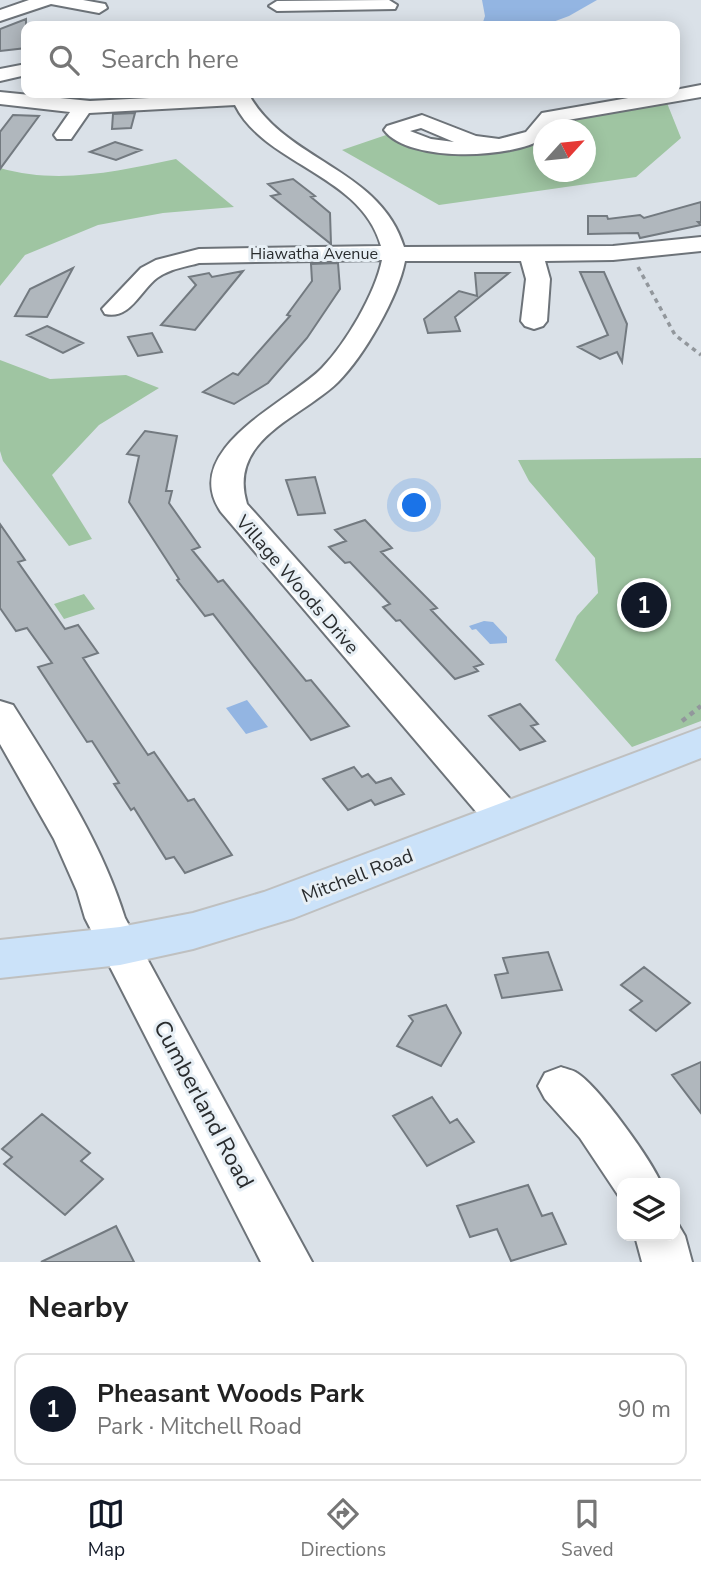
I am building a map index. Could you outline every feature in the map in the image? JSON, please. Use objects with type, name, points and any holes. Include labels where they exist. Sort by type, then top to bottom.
[{"type":"main road","name":"Mitchell Road","points":[[0,959],[120,946],[193,931],[277,905],[504,818],[686,734]]},
{"type":"street","points":[[0,16],[45,0]]},
{"type":"street","points":[[55,0],[99,8]]},
{"type":"street","points":[[276,8],[389,5]]},
{"type":"street","points":[[0,75],[21,71]]},
{"type":"street","points":[[680,95],[701,91]]},
{"type":"street","points":[[0,98],[83,107],[146,106],[221,98]]},
{"type":"street","points":[[242,98],[265,127],[368,204],[382,222],[394,253]]},
{"type":"street","points":[[499,145],[534,137],[540,133],[550,117],[660,98]]},
{"type":"street","points":[[64,135],[83,107]]},
{"type":"street","name":"Hiawatha Avenue","points":[[114,309],[149,273],[164,265],[219,254],[630,253],[701,244]]},
{"type":"street","name":"Village Woods Drive","points":[[394,253],[382,296],[342,362],[327,378],[258,430],[240,447],[230,466],[227,486],[232,506],[247,526],[504,818]]},
{"type":"street","points":[[531,254],[538,279],[534,321]]},
{"type":"street","name":"Cumberland Road","points":[[0,713],[86,861],[98,889],[105,918],[287,1262]]},
{"type":"street","points":[[561,1086],[596,1124],[634,1178]]},
{"type":"street","points":[[661,1241],[667,1262]]},
{"type":"path","points":[[630,253],[675,335],[701,355]]},
{"type":"path","points":[[686,734],[684,720],[701,706]]},
{"type":"green space","points":[[665,98],[681,138],[636,177],[439,205],[342,150],[389,134],[533,146],[533,182],[596,182],[596,119],[551,118]]},
{"type":"green space","points":[[176,159],[234,207],[163,213],[98,225],[25,255],[0,286],[0,168],[22,173],[66,176],[111,172]]},
{"type":"green space","points":[[0,360],[50,379],[126,375],[159,388],[99,425],[52,475],[92,539],[69,546],[3,461],[0,451]]},
{"type":"green space","points":[[701,458],[701,721],[632,747],[555,660],[577,616],[598,593],[595,558],[529,481],[518,460]]},
{"type":"green space","points":[[84,594],[95,609],[64,619],[54,604]]},
{"type":"water","points":[[482,0],[597,0],[556,21],[483,21]]},
{"type":"water","points":[[484,621],[493,622],[507,637],[507,643],[490,644],[476,629],[472,630],[469,626]]},
{"type":"water","points":[[247,700],[268,727],[246,734],[226,708]]},
{"type":"building","points":[[26,19],[21,21],[21,49],[0,51],[0,29]]},
{"type":"building","points":[[135,113],[131,128],[112,129],[113,114]]},
{"type":"building","points":[[13,115],[39,116],[0,169],[0,132]]},
{"type":"building","points":[[115,142],[141,150],[116,160],[90,152]]},
{"type":"building","points":[[293,179],[315,196],[311,197],[330,213],[331,244],[271,196],[280,194],[268,184]]},
{"type":"building","points":[[701,202],[701,222],[698,222],[701,225],[640,238],[638,233],[588,234],[588,216],[607,216],[608,219],[640,215],[644,218]]},
{"type":"building","points":[[338,263],[340,289],[307,338],[268,383],[234,404],[203,392],[233,373],[238,375],[290,316],[287,315],[312,281],[311,264]]},
{"type":"building","points":[[73,268],[47,317],[15,316],[30,289]]},
{"type":"building","points":[[243,271],[195,330],[161,325],[196,285],[189,277],[209,273],[212,277]]},
{"type":"building","points":[[580,272],[604,272],[627,324],[622,362],[617,352],[600,359],[578,347],[608,335]]},
{"type":"building","points":[[475,273],[509,273],[455,317],[460,331],[428,333],[424,319],[459,291],[477,296]]},
{"type":"building","points":[[47,326],[83,343],[63,353],[27,335]]},
{"type":"building","points":[[152,333],[162,352],[138,356],[128,337]]},
{"type":"building","points":[[145,431],[177,436],[166,491],[172,491],[169,503],[200,547],[192,550],[218,582],[223,580],[306,681],[311,680],[349,726],[311,740],[213,614],[205,616],[177,580],[179,579],[129,502],[139,456],[127,454]]},
{"type":"building","points":[[315,477],[325,513],[298,515],[286,480]]},
{"type":"building","points":[[365,520],[392,548],[381,552],[437,608],[431,610],[483,664],[474,667],[478,671],[455,679],[400,620],[396,621],[383,607],[390,604],[350,562],[345,563],[329,547],[346,541],[335,530]]},
{"type":"building","points":[[0,524],[25,560],[18,562],[65,629],[78,625],[98,653],[83,658],[148,755],[154,752],[188,801],[194,799],[232,855],[185,873],[174,857],[166,859],[134,808],[131,810],[114,784],[119,783],[92,741],[87,742],[38,667],[52,663],[27,628],[16,631],[0,608]]},
{"type":"building","points":[[520,704],[538,724],[531,726],[545,741],[520,750],[489,716]]},
{"type":"building","points":[[354,767],[362,777],[368,774],[376,783],[391,778],[404,794],[375,805],[371,800],[348,810],[323,779]]},
{"type":"building","points":[[548,952],[562,990],[502,998],[495,975],[508,973],[503,958]]},
{"type":"building","points":[[644,967],[690,1003],[656,1031],[630,1010],[642,1001],[621,985]]},
{"type":"building","points":[[446,1005],[461,1033],[441,1066],[397,1046],[413,1021],[409,1016]]},
{"type":"building","points":[[701,1062],[701,1113],[672,1075]]},
{"type":"building","points":[[432,1097],[450,1123],[457,1119],[474,1142],[427,1166],[393,1116]]},
{"type":"building","points":[[42,1114],[90,1153],[81,1161],[103,1179],[65,1215],[4,1164],[12,1157],[2,1149]]},
{"type":"building","points":[[528,1185],[542,1216],[552,1213],[566,1244],[511,1261],[497,1229],[470,1237],[457,1206]]},
{"type":"building","points":[[116,1226],[134,1262],[41,1262],[104,1232]]},
{"type":"place","name":"Pheasant Woods Park","points":[[644,605]]}]
